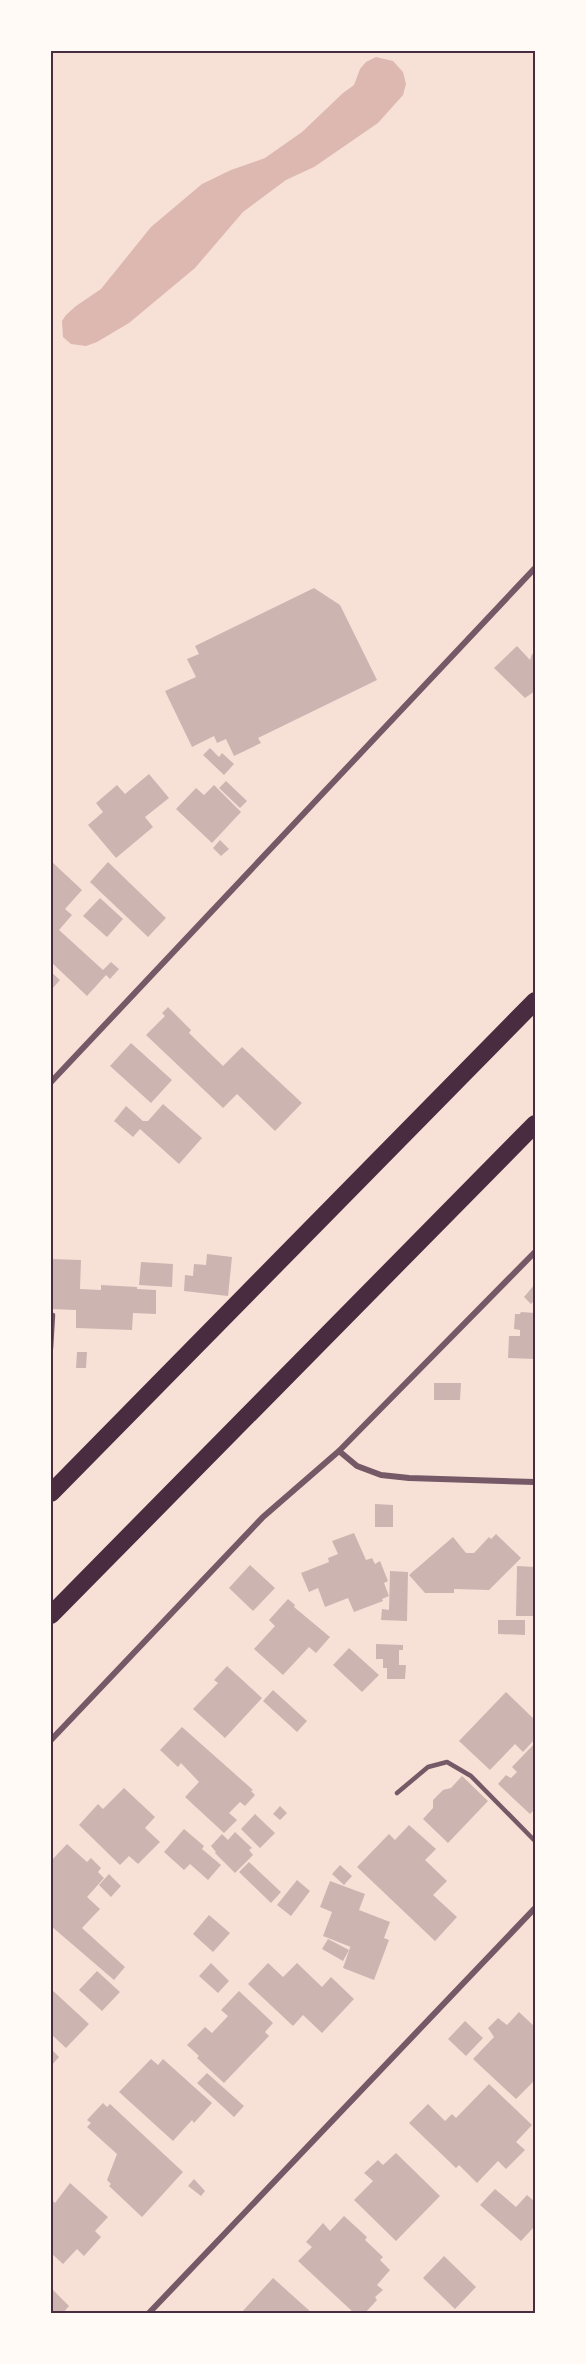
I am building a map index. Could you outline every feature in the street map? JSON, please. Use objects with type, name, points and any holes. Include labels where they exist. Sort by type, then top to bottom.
[{"type":"highway","points":[[51,1492],[535,1001]]},
{"type":"highway","points":[[51,1615],[535,1124]]},
{"type":"street","points":[[51,1082],[535,568]]},
{"type":"street","points":[[51,1740],[263,1517],[339,1451],[535,1252]]},
{"type":"street","points":[[339,1451],[357,1466],[381,1475],[535,1482]]},
{"type":"street","points":[[149,2313],[535,1908]]},
{"type":"lane","points":[[51,1348],[53,1315]]},
{"type":"lane","points":[[398,1793],[428,1767],[436,1763],[447,1762],[471,1776],[535,1841]]},
{"type":"shaded area","points":[[376,57],[393,61],[403,72],[406,84],[403,95],[378,123],[314,167],[286,180],[243,212],[195,268],[129,323],[86,346],[71,344],[63,337],[62,321],[66,315],[101,289],[151,227],[202,184],[231,170],[265,158],[302,132],[354,85],[360,69],[366,62]]},
{"type":"building","points":[[314,588],[340,605],[377,680],[258,738],[261,743],[234,756],[226,739],[217,743],[214,736],[192,747],[165,691],[196,677],[187,659],[199,654],[195,646]]},
{"type":"building","points":[[517,646],[530,660],[532,654],[535,654],[535,691],[525,698],[494,668]]},
{"type":"building","points":[[210,748],[219,757],[222,753],[234,764],[224,775],[203,755]]},
{"type":"building","points":[[149,774],[169,798],[145,817],[153,827],[116,858],[88,825],[103,812],[96,803],[117,785],[125,794]]},
{"type":"building","points":[[226,781],[247,801],[240,808],[219,788]]},
{"type":"building","points":[[214,785],[241,812],[212,843],[176,809],[196,788],[204,795]]},
{"type":"building","points":[[220,840],[229,849],[221,856],[213,848]]},
{"type":"building","points":[[51,861],[82,890],[65,909],[72,915],[59,930],[103,970],[111,962],[119,969],[110,979],[106,975],[87,996],[51,962]]},
{"type":"building","points":[[108,862],[166,918],[148,937],[90,882]]},
{"type":"building","points":[[100,898],[123,919],[107,937],[83,916]]},
{"type":"building","points":[[51,972],[60,980],[51,990]]},
{"type":"building","points":[[168,1007],[191,1030],[189,1033],[223,1066],[242,1047],[302,1103],[275,1131],[237,1094],[223,1108],[146,1035],[165,1016],[162,1013]]},
{"type":"building","points":[[131,1043],[172,1080],[151,1103],[110,1066]]},
{"type":"building","points":[[163,1104],[202,1138],[179,1164],[140,1129],[133,1137],[114,1121],[126,1106],[143,1121],[148,1121]]},
{"type":"building","points":[[207,1254],[232,1257],[228,1296],[184,1291],[185,1275],[193,1276],[194,1264],[206,1265]]},
{"type":"building","points":[[51,1259],[81,1260],[80,1289],[101,1290],[101,1285],[156,1290],[156,1314],[133,1313],[132,1330],[76,1328],[76,1310],[51,1309]]},
{"type":"building","points":[[141,1262],[173,1264],[172,1287],[139,1285]]},
{"type":"building","points":[[535,1284],[535,1300],[531,1304],[524,1297]]},
{"type":"building","points":[[535,1313],[535,1359],[508,1358],[509,1336],[520,1336],[520,1330],[514,1329],[515,1314]]},
{"type":"building","points":[[77,1352],[87,1352],[86,1368],[76,1368]]},
{"type":"building","points":[[434,1383],[461,1383],[460,1400],[434,1400]]},
{"type":"building","points":[[375,1504],[393,1505],[393,1527],[375,1527]]},
{"type":"building","points":[[354,1533],[366,1560],[372,1558],[375,1564],[380,1561],[388,1581],[384,1583],[389,1596],[382,1599],[383,1601],[354,1612],[348,1598],[325,1607],[318,1588],[309,1592],[301,1573],[329,1562],[328,1558],[338,1554],[332,1541]]},
{"type":"building","points":[[496,1534],[521,1558],[489,1590],[454,1589],[454,1593],[425,1593],[409,1575],[453,1537],[466,1553],[474,1553],[489,1537],[491,1539]]},
{"type":"building","points":[[250,1565],[275,1588],[253,1611],[229,1588]]},
{"type":"building","points":[[517,1566],[535,1567],[533,1616],[516,1616]]},
{"type":"building","points":[[390,1571],[408,1572],[407,1621],[381,1620],[382,1609],[389,1610]]},
{"type":"building","points":[[288,1599],[295,1605],[294,1607],[330,1637],[316,1653],[309,1647],[283,1675],[254,1649],[275,1626],[269,1620]]},
{"type":"building","points":[[498,1620],[525,1620],[525,1635],[498,1634]]},
{"type":"building","points":[[376,1644],[403,1645],[403,1650],[399,1650],[399,1665],[406,1665],[405,1679],[387,1679],[387,1668],[383,1668],[383,1659],[376,1659]]},
{"type":"building","points":[[349,1648],[379,1675],[362,1692],[333,1665]]},
{"type":"building","points":[[227,1666],[262,1698],[225,1738],[193,1709],[218,1683],[214,1680]]},
{"type":"building","points":[[273,1690],[307,1721],[297,1732],[263,1701]]},
{"type":"building","points":[[506,1692],[535,1720],[535,1739],[523,1752],[515,1744],[490,1770],[459,1741]]},
{"type":"building","points":[[182,1727],[253,1790],[251,1791],[255,1795],[245,1806],[240,1802],[229,1813],[237,1820],[224,1833],[185,1797],[199,1782],[181,1763],[178,1767],[160,1750]]},
{"type":"building","points":[[535,1743],[535,1798],[533,1800],[535,1809],[530,1814],[498,1784],[506,1775],[511,1778],[517,1772],[512,1767]]},
{"type":"building","points":[[462,1776],[488,1801],[448,1843],[423,1819],[433,1808],[433,1800],[443,1790],[451,1788]]},
{"type":"building","points":[[124,1788],[155,1817],[145,1828],[160,1842],[138,1864],[129,1856],[120,1865],[79,1825],[98,1804],[103,1809]]},
{"type":"building","points":[[280,1806],[287,1813],[280,1820],[273,1814]]},
{"type":"building","points":[[255,1814],[275,1833],[260,1848],[241,1829]]},
{"type":"building","points":[[409,1825],[436,1849],[425,1860],[447,1881],[433,1895],[457,1917],[435,1941],[357,1867],[389,1834],[395,1840]]},
{"type":"building","points":[[184,1829],[221,1865],[208,1880],[190,1864],[184,1870],[164,1852]]},
{"type":"building","points":[[235,1832],[252,1848],[249,1850],[253,1855],[235,1873],[211,1846],[222,1834],[228,1840]]},
{"type":"building","points":[[67,1844],[87,1862],[91,1858],[101,1868],[98,1872],[104,1878],[87,1897],[100,1909],[82,1928],[125,1967],[114,1980],[51,1926],[51,1861]]},
{"type":"building","points":[[249,1862],[281,1892],[271,1903],[239,1872]]},
{"type":"building","points":[[340,1865],[352,1876],[344,1885],[332,1874]]},
{"type":"building","points":[[109,1874],[121,1886],[111,1897],[99,1885]]},
{"type":"building","points":[[297,1880],[310,1891],[291,1916],[277,1905]]},
{"type":"building","points":[[330,1881],[365,1894],[359,1910],[390,1922],[384,1938],[389,1940],[374,1980],[343,1968],[350,1947],[323,1936],[332,1912],[320,1907]]},
{"type":"building","points":[[209,1915],[230,1933],[213,1952],[193,1934]]},
{"type":"building","points":[[328,1939],[349,1950],[343,1961],[322,1949]]},
{"type":"building","points":[[211,1963],[229,1981],[218,1993],[199,1976]]},
{"type":"building","points":[[268,1963],[283,1977],[297,1963],[322,1987],[331,1977],[354,1999],[322,2033],[303,2015],[293,2026],[248,1984]]},
{"type":"building","points":[[97,1971],[120,1992],[102,2011],[79,1990]]},
{"type":"building","points":[[51,1989],[89,2024],[66,2048],[51,2034]]},
{"type":"building","points":[[239,1991],[273,2023],[265,2032],[269,2036],[224,2083],[197,2058],[199,2056],[187,2045],[205,2027],[212,2033],[228,2016],[221,2010]]},
{"type":"building","points":[[519,2012],[535,2027],[535,2080],[516,2099],[473,2059],[494,2037],[488,2028],[498,2018],[507,2025]]},
{"type":"building","points":[[465,2021],[483,2038],[466,2056],[448,2039]]},
{"type":"building","points":[[51,2049],[59,2057],[51,2066]]},
{"type":"building","points":[[151,2059],[158,2065],[163,2059],[212,2103],[173,2141],[119,2092]]},
{"type":"building","points":[[207,2073],[244,2106],[234,2117],[197,2083]]},
{"type":"building","points":[[489,2084],[532,2125],[516,2142],[525,2150],[506,2169],[498,2161],[477,2183],[459,2165],[456,2168],[409,2123],[428,2104],[445,2121],[452,2114],[456,2118]]},
{"type":"building","points":[[103,2103],[107,2107],[110,2104],[183,2172],[142,2217],[109,2186],[111,2184],[107,2180],[117,2154],[87,2127],[91,2123],[87,2120]]},
{"type":"building","points":[[396,2153],[440,2196],[396,2241],[354,2200],[373,2181],[364,2173],[378,2160],[383,2165]]},
{"type":"building","points":[[194,2179],[205,2191],[201,2196],[188,2186]]},
{"type":"building","points":[[70,2183],[108,2217],[95,2231],[101,2237],[84,2256],[77,2249],[63,2264],[51,2253],[51,2199],[55,2203]]},
{"type":"building","points":[[495,2189],[516,2207],[527,2195],[535,2202],[535,2226],[521,2241],[480,2205]]},
{"type":"building","points":[[344,2216],[367,2237],[365,2240],[383,2257],[380,2260],[390,2270],[377,2285],[383,2290],[375,2297],[377,2300],[365,2313],[354,2313],[298,2261],[312,2247],[306,2242],[323,2223],[330,2231]]},
{"type":"building","points":[[444,2256],[476,2287],[455,2309],[423,2278]]},
{"type":"building","points":[[273,2278],[312,2313],[241,2313]]},
{"type":"building","points":[[51,2288],[69,2306],[63,2313],[51,2313]]}]
